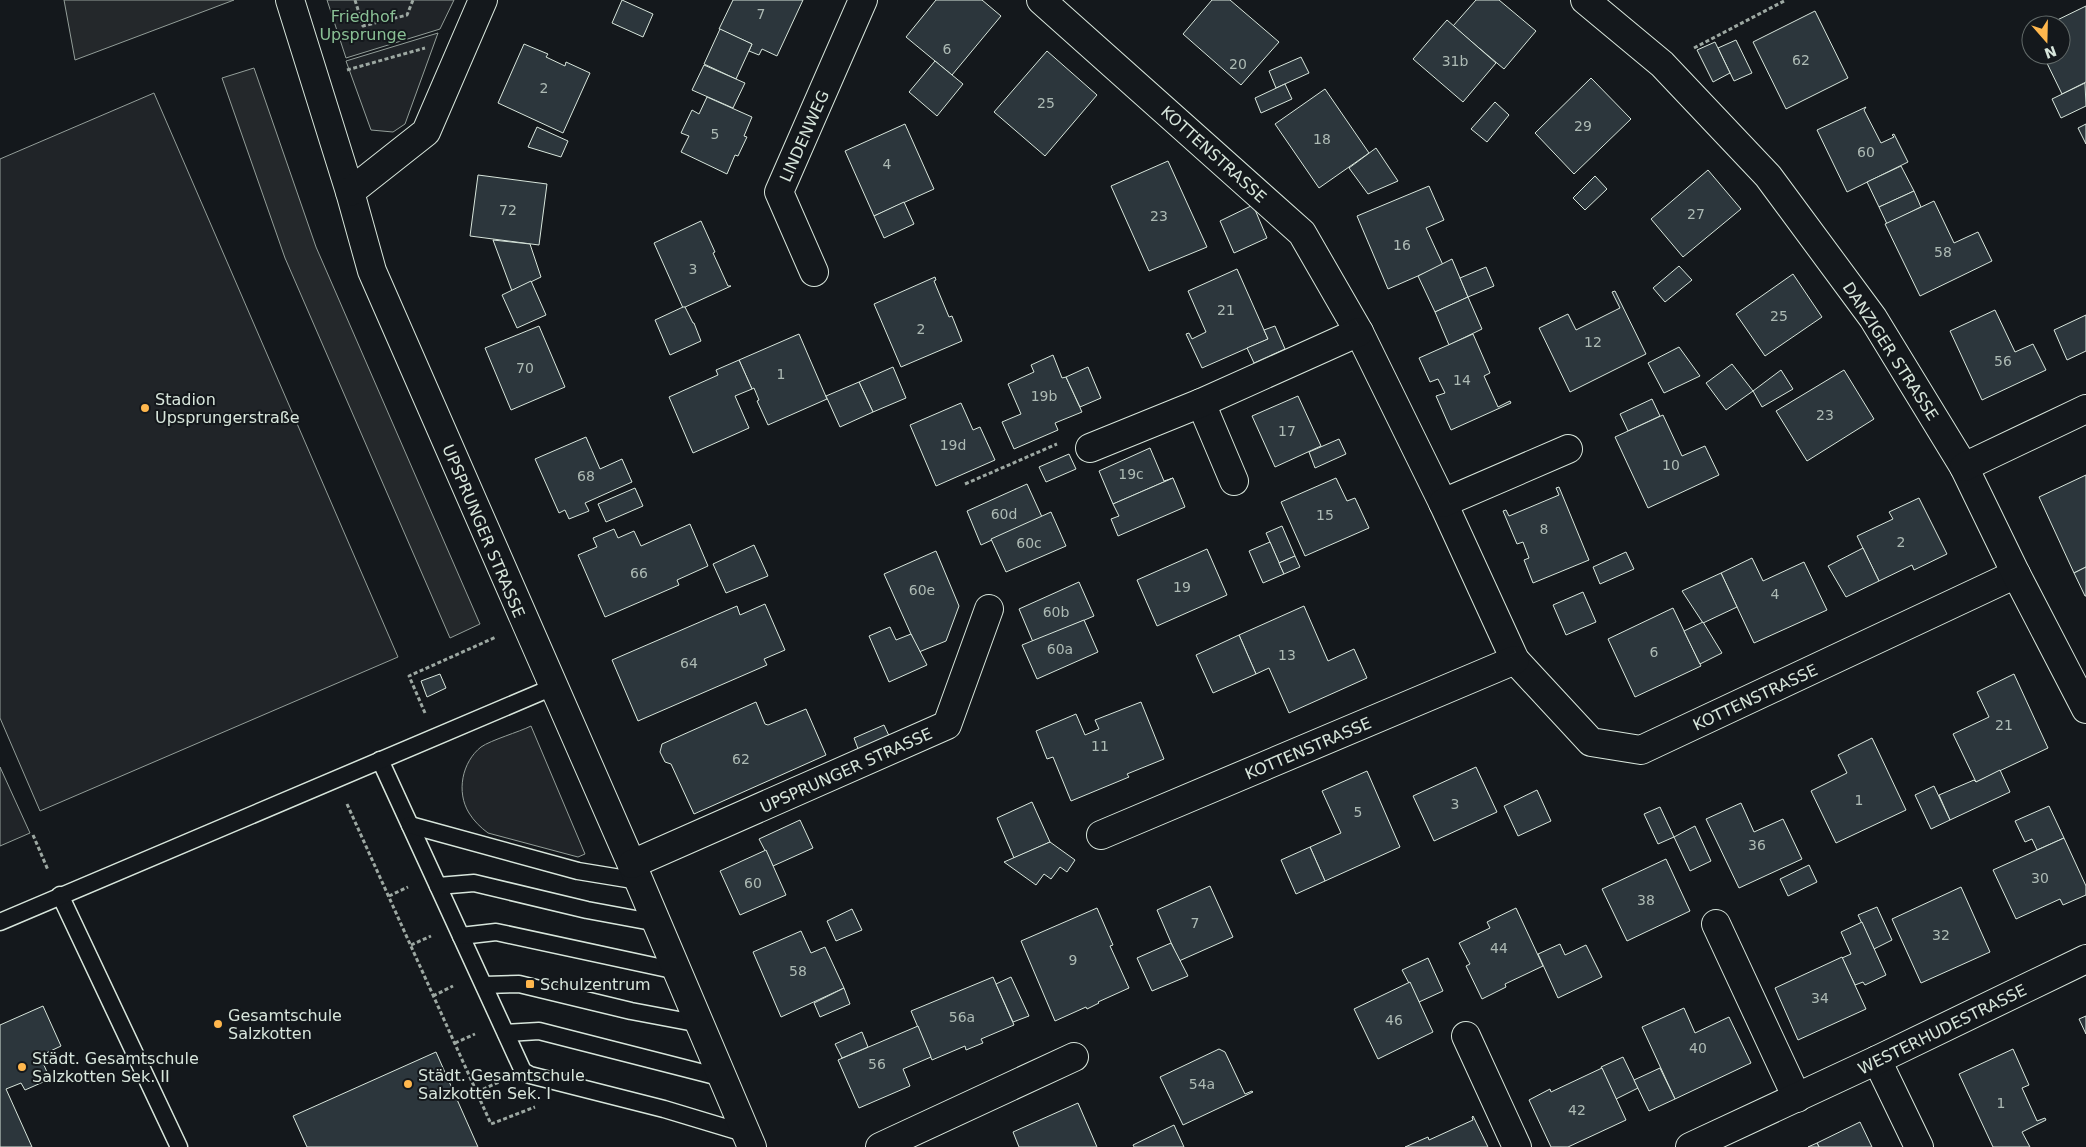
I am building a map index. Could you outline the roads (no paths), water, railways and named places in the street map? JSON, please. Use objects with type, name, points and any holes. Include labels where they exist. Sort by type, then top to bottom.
[{"type":"street","name":"UPSPRUNGER STRASSE","points":[[290,0],[350,192],[372,271],[525,624],[636,873],[750,1141]]},
{"type":"street","points":[[350,192],[426,132],[483,0]]},
{"type":"street","name":"LINDENWEG","points":[[814,272],[779,192],[863,0]]},
{"type":"street","name":"KOTTENSTRASSE","points":[[1041,0],[1302,232],[1359,332],[1443,503],[1515,660],[1591,742],[1641,750],[2016,574]]},
{"type":"street","name":"DANZIGER STRASSE","points":[[1585,0],[1662,64],[1768,176],[1873,318],[1964,466],[2016,574],[2086,709]]},
{"type":"street","points":[[1090,448],[1201,403],[1359,332]]},
{"type":"street","points":[[1201,403],[1234,481]]},
{"type":"street","points":[[1964,466],[2086,409]]},
{"type":"street","points":[[1443,503],[1568,449]]},
{"type":"street","name":"UPSPRUNGER STRASSE","points":[[636,873],[948,725],[989,609]]},
{"type":"street","name":"KOTTENSTRASSE","points":[[1101,836],[1515,660]]},
{"type":"street","points":[[1716,924],[1797,1098]]},
{"type":"street","name":"WESTERHUDESTRASSE","points":[[1690,1147],[1797,1098],[2086,959]]},
{"type":"street","points":[[1466,1036],[1517,1147]]},
{"type":"street","points":[[880,1147],[1074,1057]]},
{"type":"street","points":[[1877,1060],[1919,1147]]},
{"type":"lane","points":[[0,922],[335,778],[553,687]]},
{"type":"lane","points":[[380,760],[524,1071],[530,1075],[664,1109],[750,1141]]},
{"type":"lane","points":[[410,825],[578,871],[636,873]]},
{"type":"lane","points":[[438,886],[474,883],[587,910],[657,923]]},
{"type":"lane","points":[[60,895],[179,1147]]},
{"type":"lane","points":[[461,936],[496,932],[677,971]]},
{"type":"lane","points":[[484,985],[519,984],[630,1011],[700,1024]]},
{"type":"lane","points":[[506,1034],[539,1031],[723,1078]]},
{"type":"place","name":"Stadion Upsprungerstraße","points":[[145,408]]},
{"type":"place","name":"Schulzentrum","points":[[530,984]]},
{"type":"place","name":"Gesamtschule Salzkotten","points":[[218,1024]]},
{"type":"place","name":"Städt. Gesamtschule Salzkotten Sek. II","points":[[22,1067]]},
{"type":"place","name":"Städt. Gesamtschule Salzkotten Sek. I","points":[[408,1084]]},
{"type":"park label","name":"Friedhof Upsprunge","points":[[363,25]]}]
